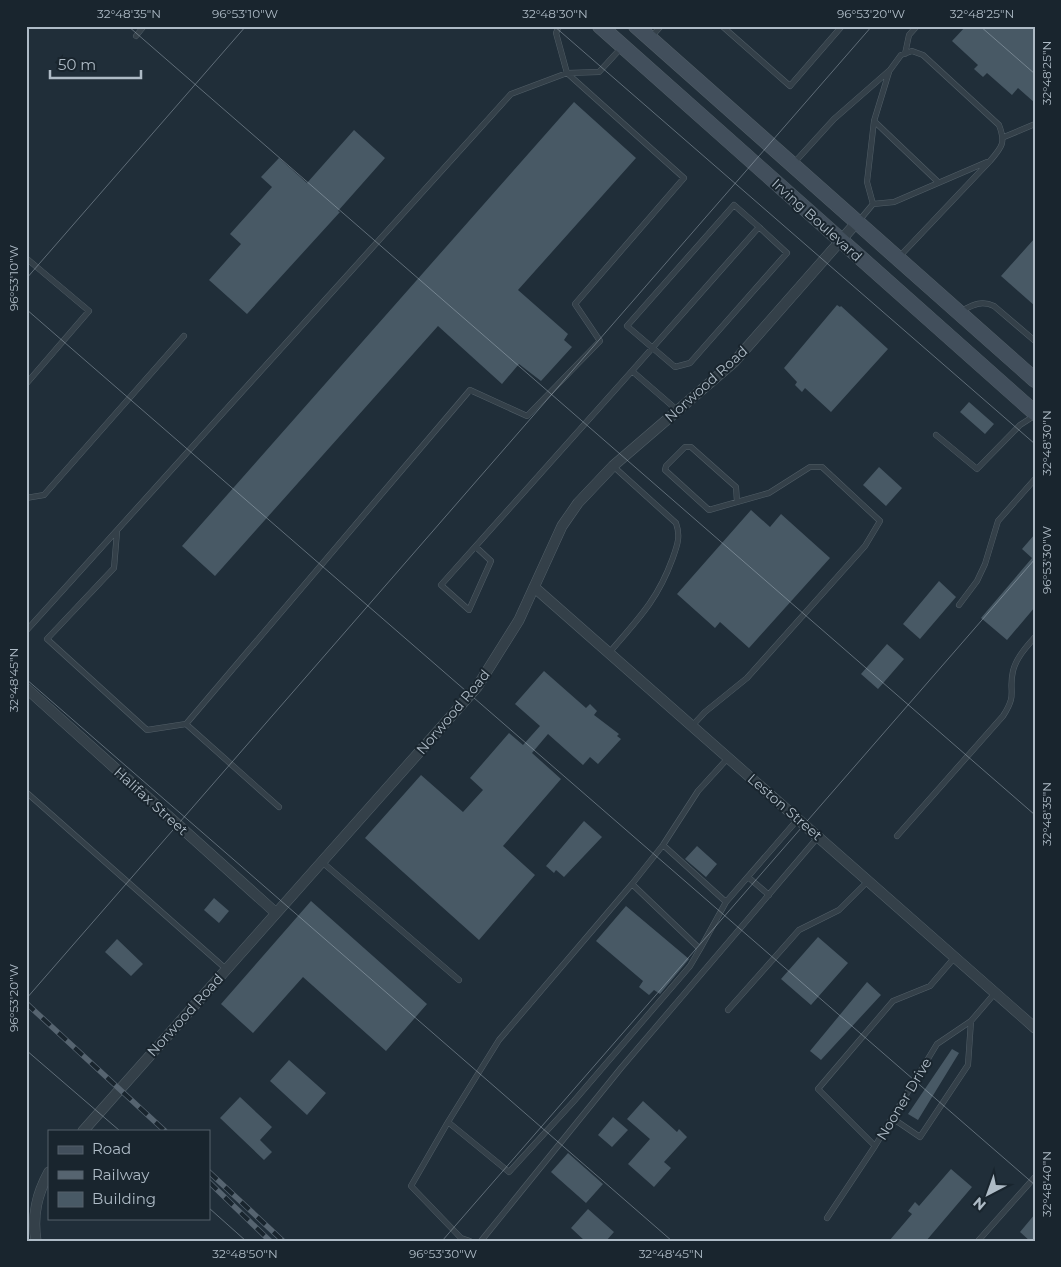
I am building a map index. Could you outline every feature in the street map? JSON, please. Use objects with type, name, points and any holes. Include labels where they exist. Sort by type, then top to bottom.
[{"type":"main road","name":"Irving Boulevard","points":[[600,26],[1035,415]]},
{"type":"main road","name":"Irving Boulevard","points":[[637,27],[1035,380]]},
{"type":"main road","points":[[623,47],[637,27]]},
{"type":"street","name":"Norwood Road","points":[[84,1130],[477,687],[510,636],[562,526],[578,503],[613,466],[734,362],[857,222]]},
{"type":"street","name":"Leston Street","points":[[534,587],[1035,1028]]},
{"type":"street","name":"Halifax Street","points":[[26,688],[276,914]]},
{"type":"street","points":[[36,1241],[35,1210],[39,1190],[48,1174]]},
{"type":"lane","points":[[136,36],[144,26]]},
{"type":"lane","points":[[117,532],[114,568],[46,639],[147,730],[186,724],[470,390],[527,416],[600,341],[575,304],[684,178],[567,73],[556,33],[559,26]]},
{"type":"lane","points":[[650,39],[661,26]]},
{"type":"lane","points":[[722,26],[790,86],[842,26]]},
{"type":"lane","points":[[906,54],[909,36],[917,26]]},
{"type":"lane","points":[[26,631],[511,94],[567,73],[599,72],[623,47]]},
{"type":"lane","points":[[792,164],[834,119],[890,70],[901,55],[912,51],[923,55],[999,124],[1004,137],[1002,147],[990,161],[898,258]]},
{"type":"lane","points":[[873,204],[867,182],[874,121],[890,70]]},
{"type":"lane","points":[[874,121],[938,182]]},
{"type":"lane","points":[[1004,137],[1035,124]]},
{"type":"lane","points":[[857,222],[873,204],[894,202],[990,161]]},
{"type":"lane","points":[[734,205],[759,227],[787,253],[690,362],[675,367],[627,326],[734,205]]},
{"type":"lane","points":[[476,547],[491,561],[469,610],[442,585],[759,227]]},
{"type":"lane","points":[[26,258],[89,311],[26,384]]},
{"type":"lane","points":[[959,312],[977,304],[988,303],[994,306],[1035,342]]},
{"type":"lane","points":[[26,498],[44,495],[184,336]]},
{"type":"lane","points":[[632,371],[677,410]]},
{"type":"lane","points":[[936,434],[977,469],[1020,426],[1035,415]]},
{"type":"lane","points":[[692,726],[705,712],[747,678],[865,546],[880,521],[822,467],[810,467],[769,493],[709,510],[665,470],[666,466],[684,446],[691,447],[736,487],[736,502]]},
{"type":"lane","points":[[609,653],[650,606],[663,585],[680,535],[676,523],[613,466]]},
{"type":"lane","points":[[959,604],[977,581],[985,564],[998,521],[1035,479]]},
{"type":"lane","points":[[897,836],[1003,716],[1011,704],[1014,693],[1014,668],[1035,637]]},
{"type":"lane","points":[[186,724],[279,807]]},
{"type":"lane","points":[[470,1241],[461,1238],[411,1186],[499,1040],[632,884],[663,845],[698,791],[728,757]]},
{"type":"lane","points":[[26,792],[226,969]]},
{"type":"lane","points":[[448,1122],[509,1172],[606,1064],[690,966],[726,902],[798,819]]},
{"type":"lane","points":[[481,1241],[503,1217],[621,1068],[818,837]]},
{"type":"lane","points":[[663,845],[726,902]]},
{"type":"lane","points":[[322,862],[459,980]]},
{"type":"lane","points":[[748,877],[769,894]]},
{"type":"lane","points":[[728,1010],[799,930],[839,910],[868,881]]},
{"type":"lane","points":[[632,884],[700,948]]},
{"type":"lane","points":[[875,1146],[818,1089],[893,1001],[930,986],[955,957]]},
{"type":"lane","name":"Nooner Drive","points":[[827,1218],[875,1146],[937,1044],[971,1021],[995,992]]},
{"type":"lane","points":[[892,1118],[920,1137],[968,1066],[971,1021]]},
{"type":"lane","points":[[978,1241],[1035,1177]]},
{"type":"building","points":[[966,26],[1035,26],[1035,103],[1018,88],[1012,95],[987,73],[983,77],[974,69],[978,65],[952,41]]},
{"type":"building","points":[[574,102],[636,158],[518,290],[568,334],[564,340],[572,347],[541,381],[519,364],[502,384],[438,326],[215,576],[182,546]]},
{"type":"building","points":[[354,130],[385,158],[338,211],[340,212],[247,314],[209,280],[241,244],[230,234],[272,187],[261,177],[279,158],[307,183]]},
{"type":"building","points":[[1035,238],[1035,306],[1001,276]]},
{"type":"building","points":[[837,305],[841,306],[888,349],[831,412],[805,388],[802,392],[795,385],[797,382],[784,368]]},
{"type":"building","points":[[969,402],[994,424],[985,434],[960,412]]},
{"type":"building","points":[[879,467],[902,488],[886,506],[863,485]]},
{"type":"building","points":[[751,510],[770,527],[781,514],[830,558],[749,648],[720,622],[715,628],[677,594]]},
{"type":"building","points":[[1035,534],[1035,607],[1007,640],[981,618],[1032,558],[1022,549]]},
{"type":"building","points":[[939,581],[956,597],[920,639],[903,624]]},
{"type":"building","points":[[887,644],[904,659],[878,689],[861,674]]},
{"type":"building","points":[[544,671],[586,708],[590,704],[597,711],[594,715],[619,734],[617,736],[621,739],[598,764],[590,757],[583,765],[548,734],[532,753],[561,779],[503,846],[535,875],[479,940],[365,838],[421,775],[463,812],[483,790],[470,778],[509,733],[523,745],[540,726],[515,704]]},
{"type":"building","points":[[584,821],[602,837],[564,877],[556,870],[554,873],[546,866]]},
{"type":"building","points":[[697,846],[717,864],[706,877],[685,859]]},
{"type":"building","points":[[214,898],[229,911],[219,923],[204,910]]},
{"type":"building","points":[[311,901],[427,1004],[386,1051],[303,977],[253,1033],[221,1004]]},
{"type":"building","points":[[626,906],[689,959],[660,994],[654,990],[649,995],[639,987],[643,981],[596,941]]},
{"type":"building","points":[[818,937],[848,963],[811,1005],[781,979]]},
{"type":"building","points":[[117,939],[143,964],[131,976],[105,952]]},
{"type":"building","points":[[867,982],[881,995],[821,1060],[810,1051]]},
{"type":"building","points":[[952,1049],[959,1053],[918,1120],[908,1114]]},
{"type":"building","points":[[289,1060],[326,1093],[307,1115],[270,1081]]},
{"type":"building","points":[[240,1097],[272,1127],[260,1140],[272,1152],[264,1160],[220,1118]]},
{"type":"building","points":[[643,1101],[677,1132],[679,1129],[687,1137],[664,1162],[671,1168],[654,1187],[628,1164],[650,1139],[627,1119]]},
{"type":"building","points":[[613,1117],[628,1130],[612,1147],[598,1135]]},
{"type":"building","points":[[568,1153],[603,1184],[586,1203],[551,1172]]},
{"type":"building","points":[[951,1169],[972,1187],[926,1241],[889,1241],[912,1214],[908,1211],[915,1202],[919,1206]]},
{"type":"building","points":[[588,1209],[614,1232],[606,1241],[585,1241],[571,1228]]},
{"type":"building","points":[[1035,1214],[1035,1241],[1030,1241],[1020,1232]]},
{"type":"railway","points":[[26,1003],[164,1130]]},
{"type":"railway","points":[[210,1173],[283,1241]]},
{"type":"railway","points":[[210,1183],[270,1241]]}]
